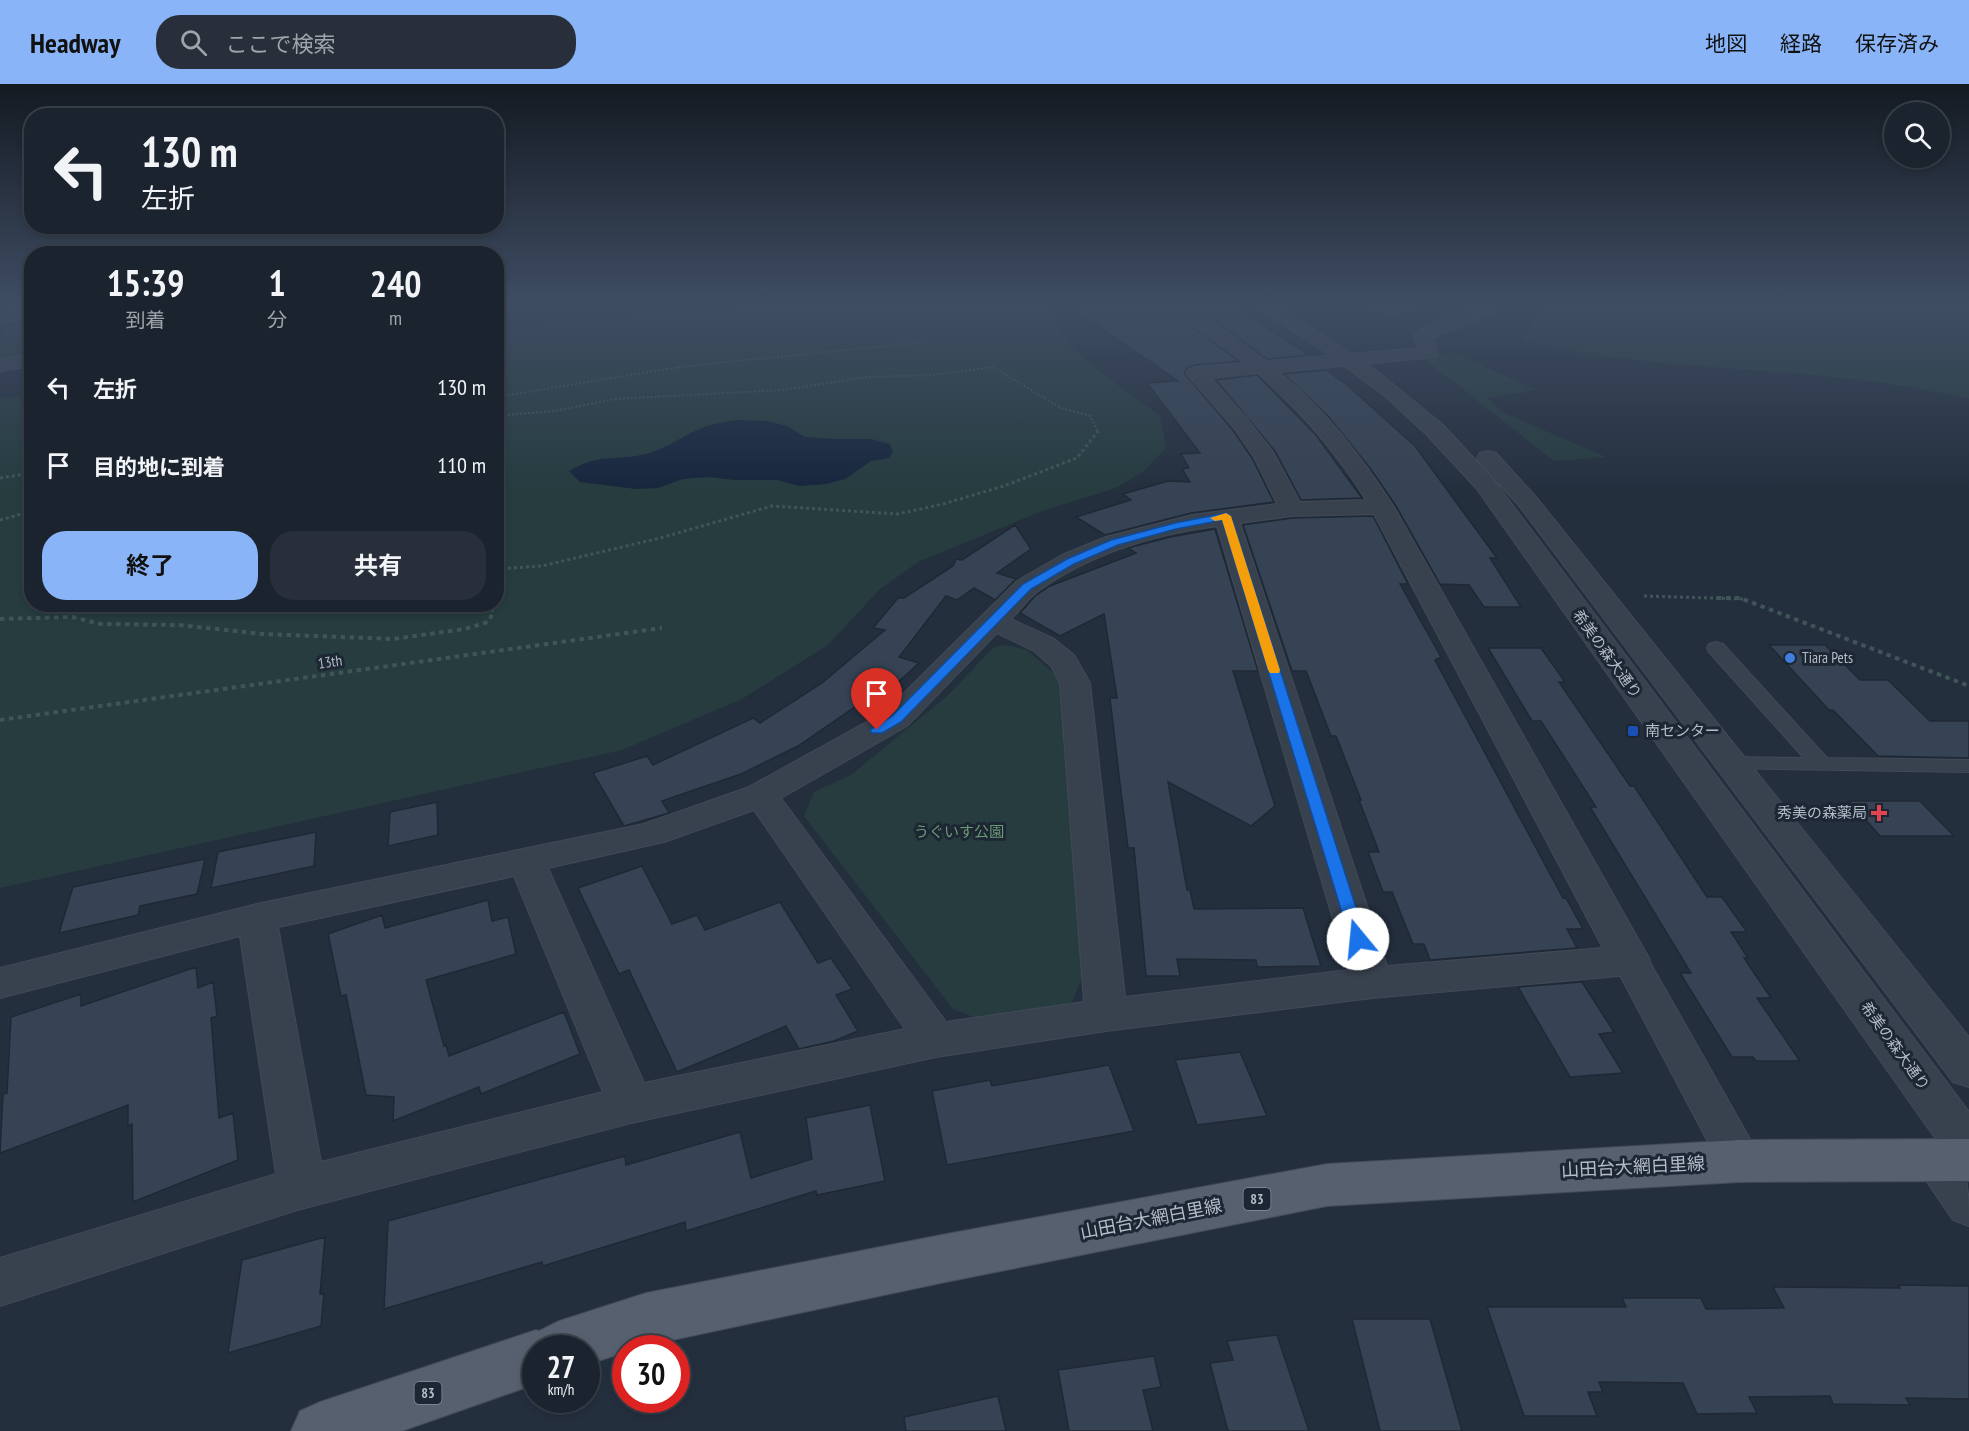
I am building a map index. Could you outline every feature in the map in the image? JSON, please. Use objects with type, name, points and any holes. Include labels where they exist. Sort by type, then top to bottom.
[{"type":"main road","name":"山田台大網白里線","points":[[600,1335],[658,1317],[941,1259],[1327,1185],[1740,1161],[1958,1156]]},
{"type":"main road","name":"83","points":[[321,1431],[522,1362]]},
{"type":"street","points":[[1261,365],[1325,425],[1351,458],[1382,507],[1740,1161]]},
{"type":"street","points":[[1290,365],[1196,373],[1253,440],[1265,457],[1292,509]]},
{"type":"street","name":"希美の森大通り","points":[[1366,365],[1385,386],[1436,430],[1485,484],[1958,1156]]},
{"type":"street","name":"希美の森大通り","points":[[1370,365],[1436,407],[1528,502],[1969,1069]]},
{"type":"street","points":[[0,983],[257,918],[651,834],[761,795],[896,719],[1027,586],[1071,561],[1114,542],[1226,516],[1292,509],[1382,507]]},
{"type":"street","points":[[1226,516],[1372,983]]},
{"type":"street","points":[[1565,596],[1600,596]]},
{"type":"street","points":[[992,621],[1044,645],[1064,661],[1075,683],[1106,1015]]},
{"type":"street","points":[[761,795],[936,1040]]},
{"type":"street","points":[[526,860],[631,1104]]},
{"type":"street","points":[[257,918],[302,1187]]},
{"type":"street","points":[[0,1282],[302,1187],[631,1104],[936,1040],[1106,1015],[1372,983],[1630,960]]},
{"type":"street","points":[[1958,1156],[1969,1206]]},
{"type":"lane","points":[[1716,648],[1821,764]]},
{"type":"lane","points":[[1731,763],[1969,766]]},
{"type":"path","points":[[504,396],[700,365]]},
{"type":"path","points":[[504,415],[554,411],[615,399],[782,390],[868,377],[934,375],[972,368],[993,367],[1061,408],[1089,416],[1099,433],[1077,458],[1004,486],[944,504],[898,514],[772,506],[660,538],[553,563],[504,567]]},
{"type":"path","points":[[0,478],[24,474]]},
{"type":"path","points":[[0,520],[24,513]]},
{"type":"path","points":[[1600,596],[1740,598],[1969,686]]},
{"type":"path","points":[[0,619],[72,617],[101,624],[179,625],[263,634],[393,639],[465,629],[488,622],[493,612]]},
{"type":"path","name":"13th","points":[[0,720],[662,628]]},
{"type":"green space","points":[[504,365],[1092,365],[1160,416],[1166,448],[1143,472],[1116,488],[1045,510],[918,562],[879,590],[828,645],[742,699],[622,750],[0,888],[0,399],[24,396],[24,612],[504,612]]},
{"type":"green space","points":[[1432,365],[1481,365],[1537,390],[1487,398],[1502,412],[1606,457],[1554,461]]},
{"type":"green space","points":[[1690,365],[1969,365],[1969,399],[1836,377]]},
{"type":"green space","name":"うぐいす公園","points":[[1006,645],[1027,650],[1060,679],[1083,977],[1070,1006],[976,1018],[953,1009],[804,816],[814,792],[851,775],[947,696],[994,647]]},
{"type":"water","points":[[738,420],[767,421],[787,426],[805,437],[871,439],[890,444],[893,452],[889,458],[871,461],[845,479],[826,484],[800,486],[777,480],[735,480],[708,477],[683,479],[658,488],[636,489],[580,482],[569,471],[590,462],[653,452],[702,428]]},
{"type":"building","points":[[1155,365],[1197,365],[1187,368],[1184,373],[1232,429],[1252,458],[1274,502],[1191,513],[1105,535],[1076,517],[1131,500],[1123,494],[1168,481],[1190,482],[1182,469],[1189,468],[1181,454],[1200,453],[1147,383],[1178,381]]},
{"type":"building","points":[[1326,370],[1346,384],[1415,446],[1497,558],[1490,558],[1521,607],[1484,607],[1469,585],[1440,584],[1396,506],[1370,468],[1329,417],[1284,374]]},
{"type":"building","points":[[1257,375],[1315,434],[1362,498],[1301,500],[1275,451],[1216,380]]},
{"type":"building","points":[[1373,516],[1408,584],[1400,584],[1441,657],[1435,660],[1563,898],[1566,898],[1583,929],[1567,929],[1577,948],[1430,960],[1424,944],[1413,944],[1392,892],[1383,892],[1368,852],[1379,852],[1359,800],[1361,800],[1336,736],[1331,736],[1306,671],[1292,671],[1243,525],[1292,518]]},
{"type":"building","points":[[1015,525],[1031,549],[997,573],[1016,579],[995,600],[974,588],[957,600],[946,596],[899,657],[919,663],[883,696],[875,693],[798,746],[741,774],[662,801],[669,813],[624,826],[593,773],[647,756],[653,765],[753,718],[760,723],[822,683],[885,630],[873,628],[898,598],[904,598],[953,566],[956,559],[962,560]]},
{"type":"building","points":[[1215,529],[1258,671],[1233,671],[1275,806],[1251,826],[1168,782],[1187,890],[1190,890],[1194,909],[1303,908],[1321,966],[1257,967],[1256,960],[1177,959],[1180,976],[1146,976],[1134,848],[1128,848],[1110,698],[1117,698],[1104,614],[1060,636],[1020,613],[1035,596],[1050,586],[1136,553],[1128,548]]},
{"type":"building","points":[[1769,645],[1825,645],[1860,680],[1888,680],[1930,721],[1969,721],[1969,758],[1878,756],[1833,710],[1829,710]]},
{"type":"building","points":[[1488,648],[1541,648],[1565,682],[1559,682],[1630,786],[1634,786],[1707,897],[1722,897],[1747,932],[1731,932],[1748,958],[1744,958],[1771,998],[1757,998],[1800,1061],[1756,1061],[1753,1057],[1732,1057],[1680,973],[1691,973],[1590,807],[1596,807],[1541,721],[1532,721]]},
{"type":"building","points":[[1849,801],[1920,801],[1954,836],[1880,836]]},
{"type":"building","points":[[437,802],[438,835],[388,846],[390,812]]},
{"type":"building","points":[[316,832],[314,866],[211,888],[218,852]]},
{"type":"building","points":[[205,859],[197,894],[140,906],[138,915],[59,933],[73,887]]},
{"type":"building","points":[[642,866],[672,924],[697,915],[705,930],[780,902],[818,963],[831,958],[852,989],[836,995],[858,1031],[834,1041],[799,1049],[786,1026],[677,1072],[629,970],[619,974],[578,888]]},
{"type":"building","points":[[488,900],[492,921],[508,917],[516,954],[426,980],[444,1046],[446,1045],[449,1056],[564,1012],[580,1054],[481,1094],[479,1087],[393,1121],[394,1097],[366,1095],[346,995],[341,996],[328,934],[382,915],[385,928]]},
{"type":"building","points":[[196,967],[198,988],[213,982],[217,1016],[211,1018],[219,1118],[233,1113],[238,1160],[133,1202],[132,1124],[128,1126],[128,1105],[0,1153],[3,1094],[7,1093],[11,1017],[81,994],[81,1006]]},
{"type":"building","points":[[1582,982],[1614,1032],[1599,1034],[1623,1073],[1570,1077],[1518,987]]},
{"type":"building","points":[[1240,1052],[1267,1116],[1197,1125],[1175,1060]]},
{"type":"building","points":[[1109,1065],[1134,1131],[947,1165],[932,1091],[990,1080],[992,1086]]},
{"type":"building","points":[[870,1105],[885,1181],[817,1195],[816,1191],[686,1231],[685,1222],[543,1266],[542,1262],[384,1309],[388,1221],[625,1156],[626,1165],[740,1132],[751,1178],[812,1159],[806,1118]]},
{"type":"building","points":[[325,1237],[320,1294],[324,1293],[321,1326],[228,1353],[242,1260]]},
{"type":"building","points":[[1898,1285],[1969,1286],[1969,1399],[1906,1398],[1910,1405],[1833,1404],[1830,1396],[1749,1397],[1757,1413],[1697,1414],[1683,1383],[1599,1382],[1603,1392],[1588,1392],[1597,1416],[1524,1416],[1487,1307],[1626,1307],[1622,1298],[1701,1298],[1706,1309],[1784,1308],[1773,1287],[1900,1288]]},
{"type":"building","points":[[1352,1319],[1430,1319],[1462,1431],[1380,1431]]},
{"type":"building","points":[[1277,1335],[1309,1431],[1228,1431],[1210,1363],[1233,1360],[1227,1341]]},
{"type":"building","points":[[1154,1356],[1161,1387],[1143,1390],[1153,1431],[1069,1431],[1058,1370]]},
{"type":"building","points":[[998,1396],[1006,1431],[906,1431],[904,1417]]},
{"type":"slow traffic","points":[[1215,518],[1226,516],[1274,670]]},
{"type":"place","name":"Tiara Pets","points":[[1790,658]]},
{"type":"place","name":"南センター","points":[[1633,731]]},
{"type":"place","name":"秀美の森薬局","points":[[1879,813]]},
{"type":"route","points":[[877,730],[896,719],[1027,586],[1071,561],[1114,542],[1157,530],[1226,516],[1358,939]]}]
